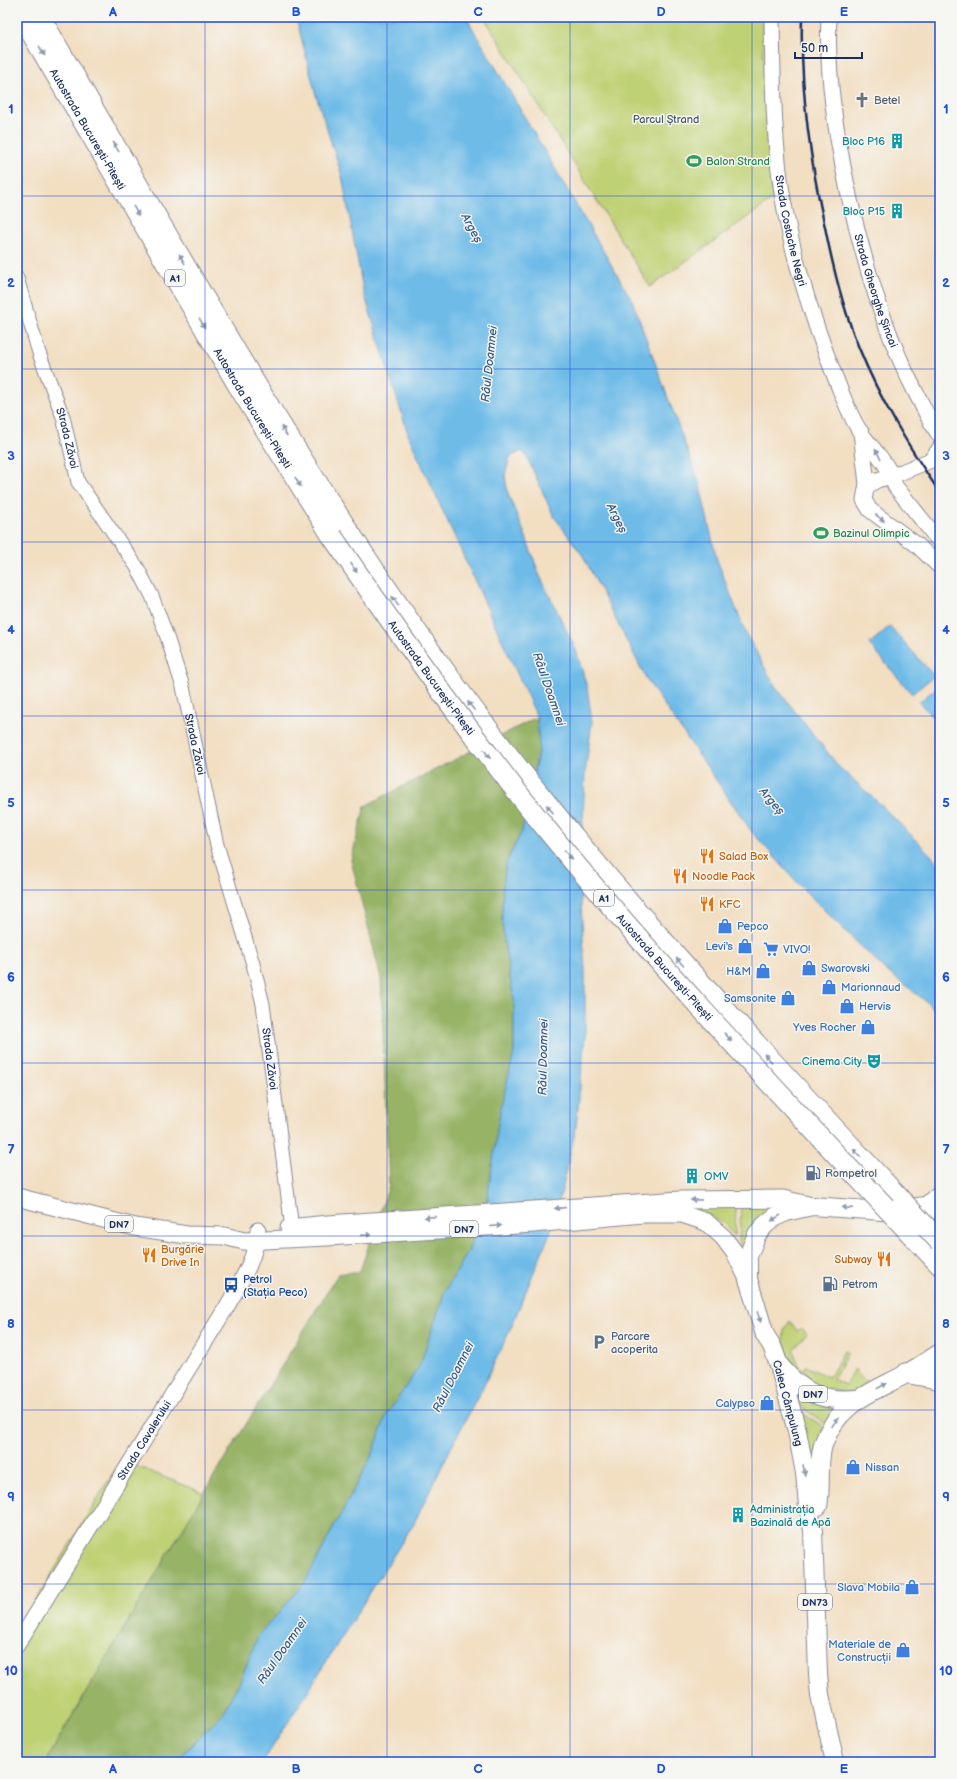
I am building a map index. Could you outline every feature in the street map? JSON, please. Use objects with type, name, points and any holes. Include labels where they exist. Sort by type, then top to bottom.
[{"type":"highway","name":"Autostrada București-Pitești","points":[[22,17],[239,387],[337,529],[446,699],[506,779],[563,850],[696,1003],[940,1265]]},
{"type":"highway","name":"Autostrada București-Pitești","points":[[40,17],[258,387],[337,529],[399,606],[456,686],[566,828],[682,964],[940,1242]]},
{"type":"highway","name":"DN7","points":[[748,1279],[748,1256],[757,1234],[775,1217],[786,1212],[812,1206],[882,1211],[933,1208]]},
{"type":"highway","name":"Calea Câmpulung","points":[[748,1279],[765,1335],[772,1346],[779,1365],[797,1431],[806,1479],[808,1506],[813,1530],[820,1695],[835,1762]]},
{"type":"highway","name":"Calea Câmpulung","points":[[813,1530],[819,1502],[819,1472],[824,1445],[830,1429],[841,1413],[857,1399],[907,1373],[940,1353]]},
{"type":"highway","name":"DN7","points":[[779,1365],[794,1382],[816,1396],[837,1400],[857,1399]]},
{"type":"highway","points":[[907,1373],[940,1379]]},
{"type":"main road","name":"Strada Costache Negri","points":[[772,17],[776,142],[780,183],[789,231],[805,294],[843,398],[861,432],[874,447],[892,476],[895,486],[940,542]]},
{"type":"main road","name":"Strada Gheorghe Șincai","points":[[829,17],[829,58],[833,105],[840,153],[859,237],[876,296],[895,349],[905,373],[940,436]]},
{"type":"main road","name":"Strada Costache Negri","points":[[861,432],[867,486],[864,500],[870,510],[917,545],[940,567]]},
{"type":"main road","points":[[867,486],[877,480],[935,461],[940,448]]},
{"type":"main road","name":"Strada Costache Negri","points":[[917,545],[940,556]]},
{"type":"main road","name":"DN7","points":[[933,1208],[940,1194]]},
{"type":"main road","name":"DN7","points":[[17,1197],[135,1228],[180,1234],[224,1236],[244,1241],[257,1235],[600,1211],[676,1200],[783,1199],[812,1206]]},
{"type":"main road","name":"DN7","points":[[600,1211],[675,1213],[702,1220],[716,1229],[724,1237],[735,1253],[748,1279]]},
{"type":"main road","name":"Strada Cavalerului","points":[[17,1645],[226,1308],[251,1262],[257,1235]]},
{"type":"street","name":"Strada Zăvoi","points":[[17,278],[39,354],[63,417],[78,482],[138,567],[152,596],[183,686],[217,845],[253,964],[263,1004],[293,1233]]},
{"type":"green space","name":"Parcul Ștrand","points":[[484,17],[764,17],[762,32],[773,199],[650,287]]},
{"type":"green space","points":[[537,717],[539,747],[522,831],[506,863],[503,886],[502,916],[504,942],[514,1000],[514,1052],[500,1111],[487,1200],[468,1252],[445,1291],[420,1365],[386,1416],[373,1453],[304,1584],[258,1636],[241,1679],[222,1714],[175,1762],[46,1762],[204,1493],[338,1274],[360,1271],[389,1186],[381,978],[351,860],[365,806]]},
{"type":"green space","points":[[736,1203],[735,1236],[722,1223],[708,1215],[644,1206]]},
{"type":"green space","points":[[741,1203],[783,1203],[742,1248],[739,1242]]},
{"type":"green space","points":[[790,1321],[797,1331],[802,1328],[807,1334],[793,1350],[800,1368],[804,1369],[806,1366],[828,1377],[832,1373],[844,1351],[848,1353],[833,1379],[845,1385],[855,1369],[863,1379],[874,1384],[857,1391],[847,1393],[816,1387],[796,1371],[783,1343],[784,1330]]},
{"type":"green space","points":[[796,1393],[827,1407],[839,1409],[826,1424],[797,1404]]},
{"type":"green space","points":[[799,1411],[824,1427],[812,1468]]},
{"type":"green space","points":[[121,1460],[204,1493],[46,1762],[17,1762],[17,1632]]},
{"type":"water","points":[[296,17],[466,17],[632,300],[699,482],[717,560],[746,634],[775,686],[839,767],[880,804],[940,866],[940,1018],[927,1002],[884,969],[805,891],[752,832],[647,680],[583,556],[553,515],[527,457],[522,451],[510,457],[505,475],[508,494],[526,537],[539,574],[576,650],[587,687],[592,722],[585,773],[580,886],[585,971],[585,1037],[576,1127],[562,1190],[550,1233],[509,1332],[480,1393],[414,1523],[263,1762],[175,1762],[222,1714],[241,1679],[258,1636],[304,1584],[373,1453],[386,1416],[420,1365],[445,1291],[468,1252],[487,1200],[500,1111],[514,1052],[514,1000],[504,942],[502,916],[503,886],[506,863],[522,831],[539,747],[537,717],[409,437],[363,290],[342,176],[315,92]]},
{"type":"water","points":[[890,626],[934,676],[912,694],[869,644]]},
{"type":"water","points":[[940,685],[940,726],[919,702]]},
{"type":"railway","points":[[802,17],[804,98],[807,125],[820,205],[832,262],[840,291],[859,348],[876,386],[906,441],[940,493]]},
{"type":"place","name":"Betel","points":[[862,100]]},
{"type":"place","name":"Bloc P16","points":[[897,141]]},
{"type":"place","name":"Balon Strand","points":[[694,161]]},
{"type":"place","name":"Bloc P15","points":[[897,211]]},
{"type":"place","name":"Bazinul Olimpic","points":[[821,533]]},
{"type":"place","name":"Salad Box","points":[[707,856]]},
{"type":"place","name":"Noodle Pack","points":[[680,876]]},
{"type":"place","name":"KFC","points":[[707,904]]},
{"type":"place","name":"Pepco","points":[[725,926]]},
{"type":"place","name":"Levi's","points":[[745,946]]},
{"type":"place","name":"VIVO!","points":[[771,949]]},
{"type":"place","name":"Swarovski","points":[[809,968]]},
{"type":"place","name":"H&M","points":[[763,971]]},
{"type":"place","name":"Marionnaud","points":[[829,987]]},
{"type":"place","name":"Samsonite","points":[[788,998]]},
{"type":"place","name":"Hervis","points":[[847,1006]]},
{"type":"place","name":"Yves Rocher","points":[[868,1027]]},
{"type":"place","name":"Cinema City","points":[[874,1061]]},
{"type":"place","name":"Rompetrol","points":[[813,1173]]},
{"type":"place","name":"OMV","points":[[692,1176]]},
{"type":"place","name":"Burgărie Drive In","points":[[149,1255]]},
{"type":"place","name":"Subway","points":[[884,1259]]},
{"type":"place","name":"Petrom","points":[[830,1284]]},
{"type":"place","name":"Petrol (Stația Peco)","points":[[231,1285]]},
{"type":"place","name":"Parcare acoperita","points":[[599,1342]]},
{"type":"place","name":"Calypso","points":[[767,1403]]},
{"type":"place","name":"Nissan","points":[[853,1467]]},
{"type":"place","name":"Administrația Bazinală de Apă","points":[[738,1515]]},
{"type":"place","name":"Slava Mobila","points":[[912,1587]]},
{"type":"place","name":"Materiale de Construcții","points":[[903,1650]]},
{"type":"water label","name":"Argeș","points":[[472,228]]},
{"type":"water label","name":"Râul Doamnei","points":[[489,364]]},
{"type":"water label","name":"Argeș","points":[[617,518]]},
{"type":"water label","name":"Râul Doamnei","points":[[549,689]]},
{"type":"water label","name":"Argeș","points":[[772,801]]},
{"type":"water label","name":"Râul Doamnei","points":[[543,1057]]},
{"type":"water label","name":"Râul Doamnei","points":[[453,1377]]},
{"type":"water label","name":"Râul Doamnei","points":[[282,1651]]}]
